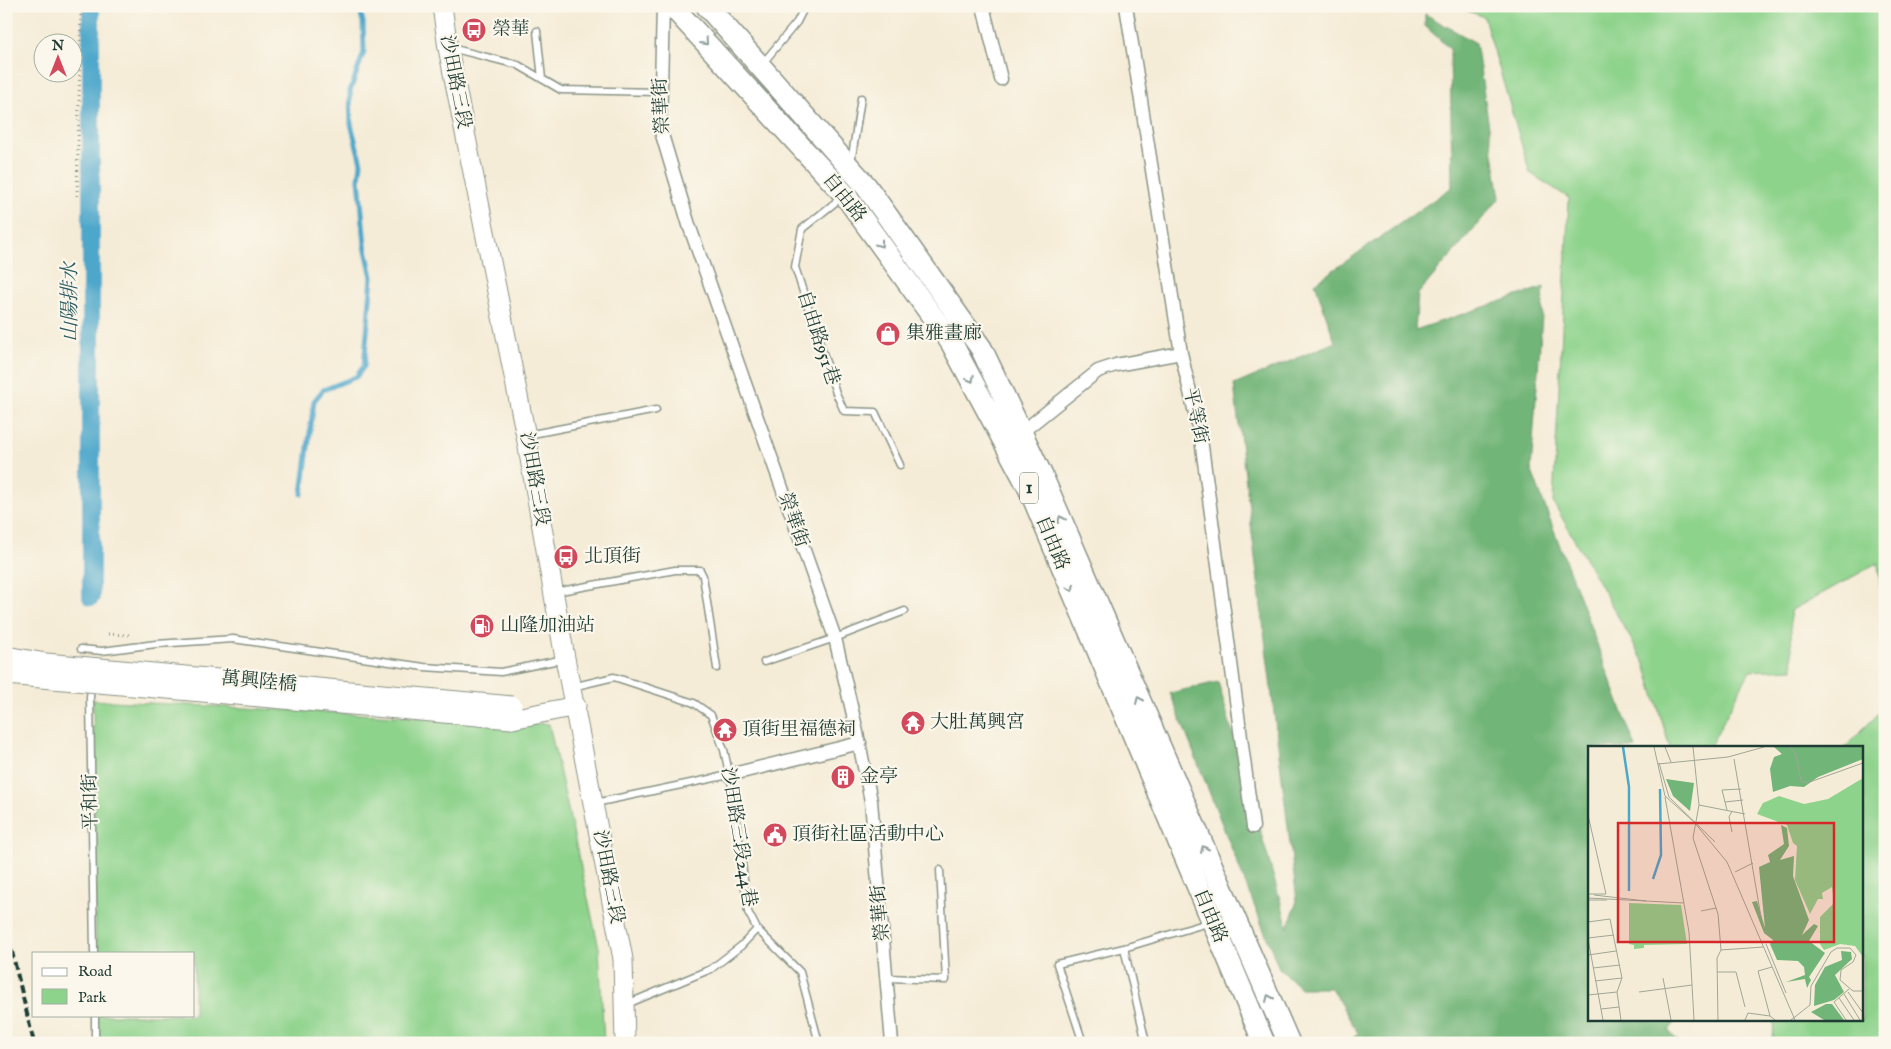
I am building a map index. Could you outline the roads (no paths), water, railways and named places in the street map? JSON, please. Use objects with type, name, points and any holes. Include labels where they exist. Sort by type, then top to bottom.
[{"type":"main road","name":"自由路","points":[[672,6],[845,195],[951,342],[1029,488],[1264,1043]]},
{"type":"main road","name":"自由路","points":[[707,6],[850,168],[886,213],[981,348],[1022,432],[1289,1043]]},
{"type":"main road","points":[[866,224],[886,213]]},
{"type":"street","name":"沙田路三段","points":[[442,6],[448,48],[526,436],[565,658],[576,706],[623,959],[625,1043]]},
{"type":"street","name":"榮華街","points":[[662,6],[660,128],[689,225],[834,638],[860,743],[871,801],[892,1043]]},
{"type":"street","points":[[983,6],[1001,78]]},
{"type":"street","name":"平等街","points":[[1126,6],[1181,353],[1201,439],[1253,827]]},
{"type":"street","points":[[1022,432],[1098,371],[1116,365],[1181,353]]},
{"type":"street","name":"萬興陸橋","points":[[6,656],[56,664],[512,713]]},
{"type":"street","name":"萬興陸橋","points":[[6,675],[512,713]]},
{"type":"street","points":[[512,713],[576,706]]},
{"type":"street","points":[[729,775],[860,743]]},
{"type":"lane","points":[[761,65],[797,22],[806,6]]},
{"type":"lane","points":[[537,31],[542,79]]},
{"type":"lane","points":[[448,48],[518,65],[561,90],[660,92]]},
{"type":"lane","points":[[850,168],[861,98]]},
{"type":"lane","name":"自由路951巷","points":[[845,195],[802,229],[795,267],[836,393],[844,411],[875,412],[900,466]]},
{"type":"lane","points":[[526,436],[656,410]]},
{"type":"lane","points":[[554,592],[675,570],[700,570],[703,576],[717,668]]},
{"type":"lane","points":[[764,662],[905,611]]},
{"type":"lane","points":[[81,648],[95,651],[156,644],[233,639],[424,668],[501,672],[565,658]]},
{"type":"lane","name":"平和街","points":[[94,952],[90,698],[95,651]]},
{"type":"lane","name":"沙田路三段244巷","points":[[571,688],[614,677],[694,703],[711,715],[724,750],[748,912],[757,929]]},
{"type":"lane","points":[[594,804],[729,775]]},
{"type":"lane","points":[[887,978],[946,980],[940,870]]},
{"type":"lane","points":[[1083,1043],[1057,964],[1124,948],[1212,922]]},
{"type":"lane","points":[[623,1006],[712,970],[741,946],[757,929],[800,972],[819,1043]]},
{"type":"lane","points":[[1124,948],[1146,1043]]},
{"type":"lane","points":[[94,1016],[95,1043]]},
{"type":"waterway","name":"山陽排水","points":[[91,6],[91,597]]},
{"type":"waterway","points":[[302,494],[314,401],[323,390],[356,377],[364,366],[372,277],[365,245],[359,179],[361,163],[351,124],[350,91],[364,52],[363,22],[359,6]]},
{"type":"railway","points":[[6,927],[34,1043]]},
{"type":"place","name":"榮華","points":[[474,30]]},
{"type":"place","name":"集雅畫廊","points":[[888,334]]},
{"type":"place","name":"北頂街","points":[[566,557]]},
{"type":"place","name":"山隆加油站","points":[[482,626]]},
{"type":"place","name":"大肚萬興宮","points":[[913,723]]},
{"type":"place","name":"頂街里福德祠","points":[[725,730]]},
{"type":"place","name":"金亭","points":[[843,777]]},
{"type":"place","name":"頂街社區活動中心","points":[[775,835]]}]
